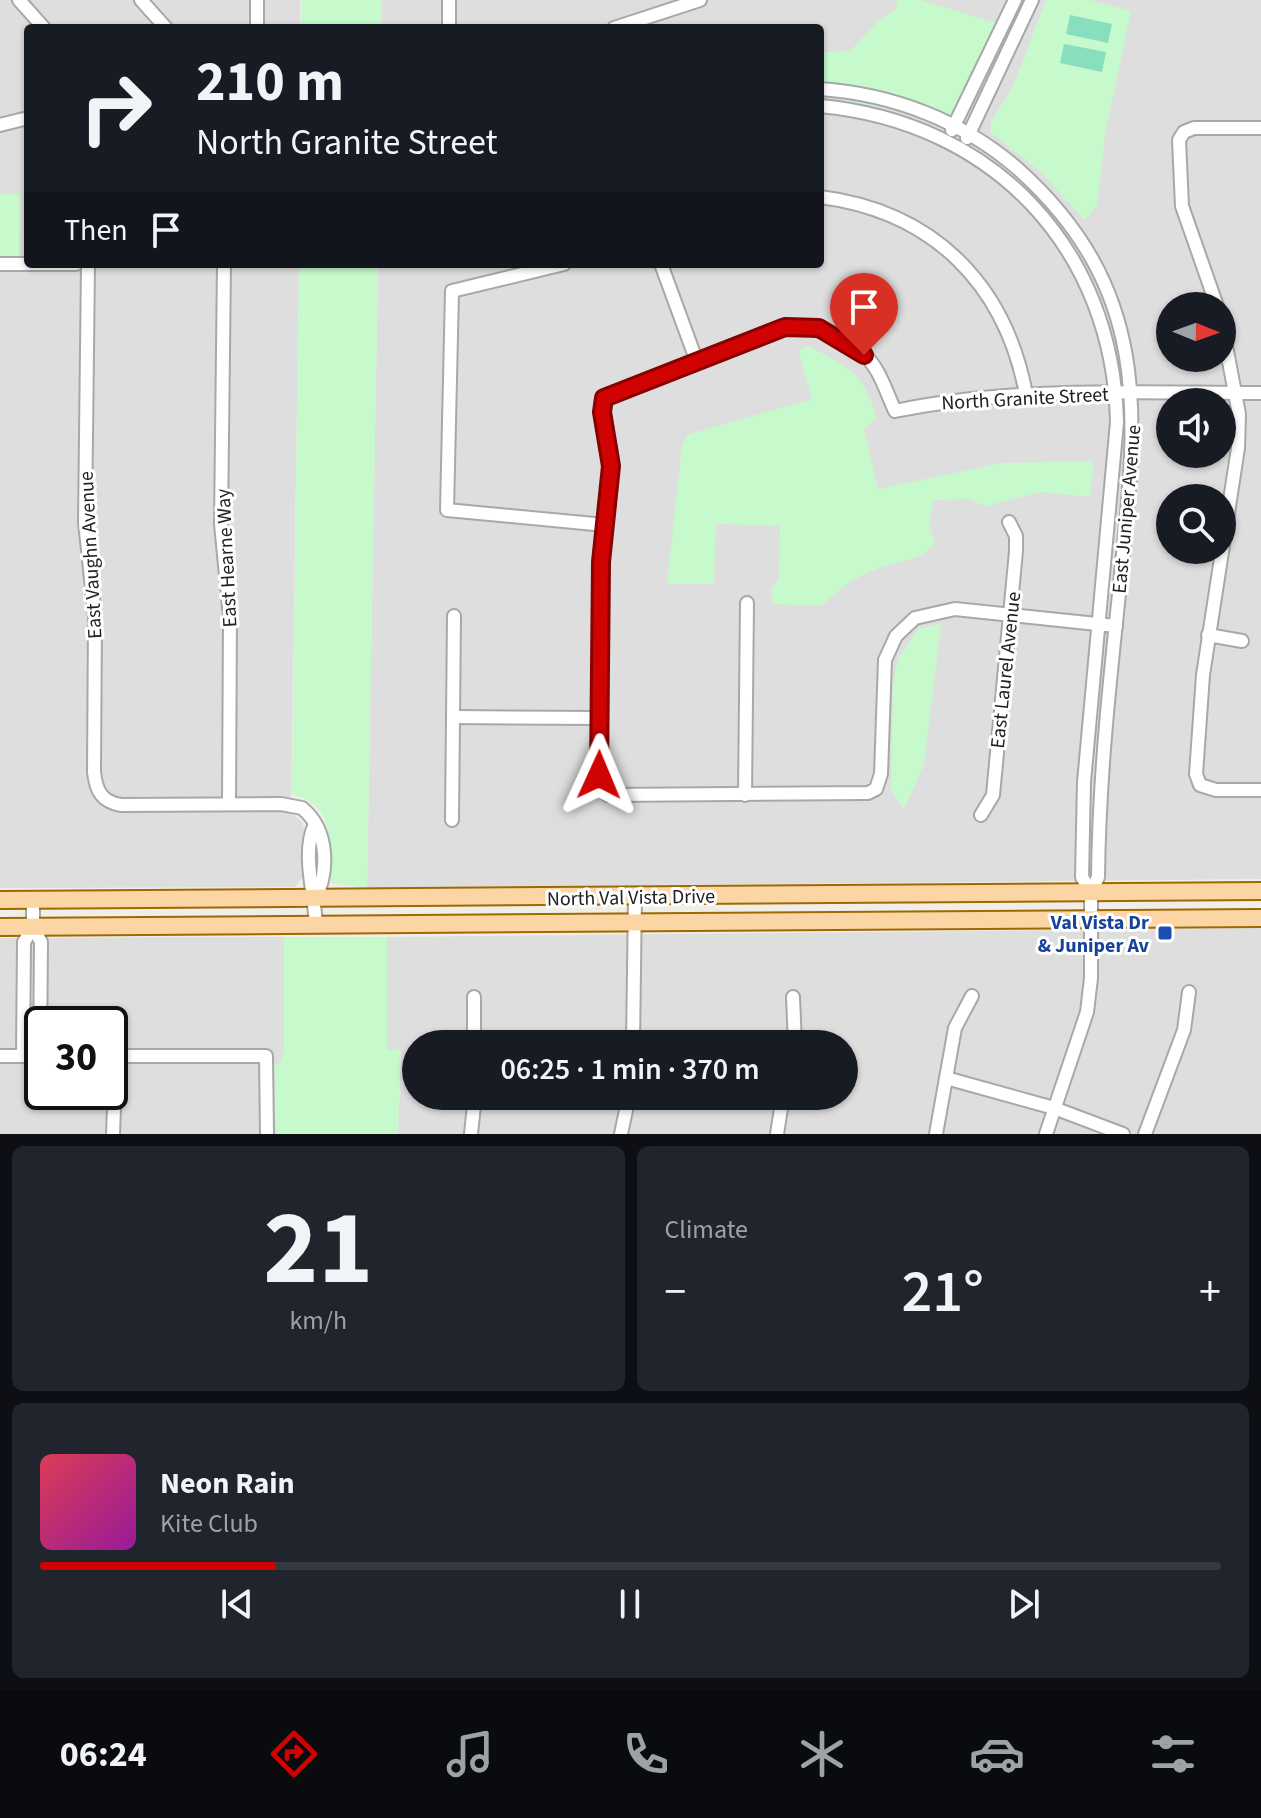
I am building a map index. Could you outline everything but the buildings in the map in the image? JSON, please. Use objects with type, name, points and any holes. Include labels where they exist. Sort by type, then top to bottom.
[{"type":"main road","name":"North Val Vista Drive","points":[[0,900],[1261,891]]},
{"type":"main road","name":"North Val Vista Drive","points":[[0,927],[1261,918]]},
{"type":"street","points":[[19,0],[40,24]]},
{"type":"street","points":[[141,0],[157,24]]},
{"type":"street","points":[[257,0],[257,24]]},
{"type":"street","points":[[449,0],[449,24]]},
{"type":"street","points":[[626,24],[700,0]]},
{"type":"street","points":[[955,144],[1015,0]]},
{"type":"street","points":[[962,129],[1032,0]]},
{"type":"street","name":"East Juniper Avenue","points":[[824,90],[887,99],[962,129],[1012,164],[1046,197],[1092,259],[1122,333],[1132,392],[1132,464],[1101,769],[1098,877],[1091,893],[1091,978],[1087,1012],[1046,1134]]},
{"type":"street","name":"East Juniper Avenue","points":[[824,107],[892,119],[955,144],[1014,189],[1067,250],[1093,298],[1116,392],[1116,450],[1082,810],[1082,877],[1091,893]]},
{"type":"street","points":[[0,125],[24,119]]},
{"type":"street","points":[[1212,292],[1182,206],[1178,146],[1184,132],[1199,127],[1261,128]]},
{"type":"street","points":[[824,198],[858,202],[896,215],[967,267],[989,297],[1019,356],[1026,394]]},
{"type":"street","points":[[0,264],[24,264]]},
{"type":"street","name":"East Vaughn Avenue","points":[[88,268],[85,522],[95,617],[94,772],[101,796],[121,805],[229,804]]},
{"type":"street","name":"East Hearne Way","points":[[224,268],[221,524],[230,617],[229,804]]},
{"type":"street","points":[[547,268],[452,291],[447,510],[605,525],[600,593],[599,718],[599,775],[604,791],[619,797],[863,794],[876,789],[881,774],[882,679],[887,652],[902,629],[923,614],[955,609],[1116,626]]},
{"type":"street","points":[[662,268],[697,362]]},
{"type":"street","name":"North Granite Street","points":[[605,525],[611,466],[602,412],[604,398],[785,327],[805,326],[834,335],[864,355],[877,371],[895,411],[958,398],[1156,392]]},
{"type":"street","points":[[1236,393],[1236,460]]},
{"type":"street","name":"North Granite Street","points":[[1236,393],[1261,393]]},
{"type":"street","points":[[1235,468],[1208,635],[1196,758],[1200,785],[1216,790],[1261,790]]},
{"type":"street","name":"East Laurel Avenue","points":[[981,815],[993,795],[1016,544],[1009,522]]},
{"type":"street","points":[[745,795],[747,603]]},
{"type":"street","points":[[452,820],[454,616]]},
{"type":"street","points":[[1208,635],[1242,641]]},
{"type":"street","points":[[453,717],[599,718]]},
{"type":"street","points":[[229,804],[281,804],[302,808],[315,824],[311,834],[311,880],[316,926]]},
{"type":"street","points":[[633,1030],[635,897]]},
{"type":"street","points":[[33,900],[33,927],[41,942],[41,1006]]},
{"type":"street","points":[[0,1056],[23,1056],[24,942],[33,927]]},
{"type":"street","points":[[1145,1134],[1184,1030],[1189,992]]},
{"type":"street","points":[[936,1134],[955,1028],[972,996]]},
{"type":"street","points":[[474,997],[474,1030]]},
{"type":"street","points":[[793,997],[794,1030]]},
{"type":"street","points":[[128,1056],[266,1056],[267,1134]]},
{"type":"street","points":[[946,1078],[1054,1108],[1123,1134]]},
{"type":"street","points":[[113,1110],[113,1134]]},
{"type":"street","points":[[471,1134],[474,1110]]},
{"type":"street","points":[[621,1134],[626,1110]]},
{"type":"street","points":[[777,1134],[781,1110]]},
{"type":"shaded area","points":[[0,0],[300,0],[300,24],[24,24],[24,268],[299,268],[291,813],[301,821],[306,832],[305,874],[295,887],[0,888]]},
{"type":"shaded area","points":[[382,0],[1261,0],[1261,879],[367,888],[378,268],[824,268],[824,24],[381,24]]},
{"type":"shaded area","points":[[1261,928],[1261,1134],[398,1134],[401,1051],[387,1051],[387,937]]},
{"type":"shaded area","points":[[284,937],[284,1052],[280,1063],[274,1065],[276,1134],[0,1134],[0,938]]},
{"type":"green space","points":[[301,0],[382,0],[381,24],[301,24]]},
{"type":"green space","points":[[898,0],[921,0],[999,24],[951,132],[902,112],[824,96],[824,53],[851,50],[879,20],[895,11]]},
{"type":"green space","points":[[1046,0],[1090,0],[1131,11],[1105,135],[1097,206],[1084,220],[1043,174],[990,132],[991,121],[1012,89]]},
{"type":"green space","points":[[1070,15],[1112,24],[1108,43],[1066,34]]},
{"type":"green space","points":[[1064,44],[1106,52],[1102,72],[1060,63]]},
{"type":"green space","points":[[0,194],[20,194],[19,256],[0,256]]},
{"type":"green space","points":[[299,268],[378,268],[367,888],[331,883],[329,842],[324,818],[307,800],[292,795]]},
{"type":"green space","points":[[809,346],[845,366],[866,390],[877,417],[864,429],[878,489],[1002,463],[1094,461],[1090,497],[1041,492],[986,506],[967,499],[933,500],[929,524],[935,544],[915,558],[862,575],[821,606],[773,604],[771,588],[779,579],[780,526],[716,524],[714,584],[667,584],[682,444],[689,434],[812,399],[798,350]]},
{"type":"green space","points":[[941,624],[924,764],[904,809],[891,791],[893,684],[898,659],[919,628]]},
{"type":"green space","points":[[284,937],[387,937],[387,1050],[400,1050],[398,1134],[276,1134],[274,1064],[280,1063],[284,1052]]},
{"type":"place","name":"Val Vista Dr & Juniper Av","points":[[1165,933]]},
{"type":"route","points":[[599,775],[601,562],[611,477],[609,443],[602,412],[604,398],[785,327],[819,328],[864,355]]}]
